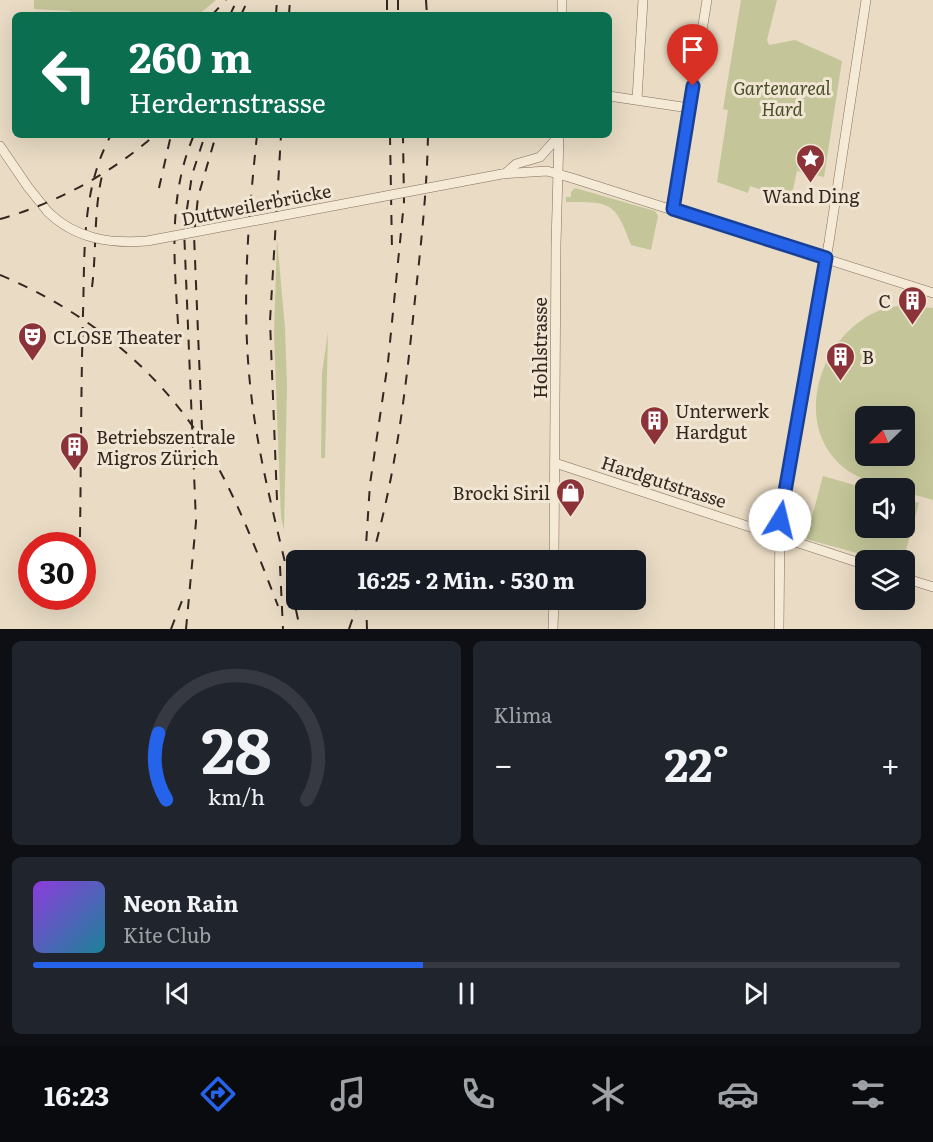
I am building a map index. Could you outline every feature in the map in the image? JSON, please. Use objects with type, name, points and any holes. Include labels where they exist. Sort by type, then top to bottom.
[{"type":"street","points":[[637,99],[643,0]]},
{"type":"street","points":[[673,209],[707,0]]},
{"type":"street","points":[[779,629],[779,537],[782,506],[826,258],[866,0]]},
{"type":"street","points":[[612,96],[689,108]]},
{"type":"street","points":[[504,174],[516,164],[540,157],[556,138]]},
{"type":"street","name":"Hohlstrasse","points":[[554,550],[559,138]]},
{"type":"street","name":"Duttweilerbrücke","points":[[0,148],[11,160],[37,199],[59,221],[81,234],[100,240],[119,242],[165,238],[504,174],[547,171],[933,293]]},
{"type":"street","name":"Hardgutstrasse","points":[[555,463],[855,561]]},
{"type":"street","points":[[915,581],[933,587]]},
{"type":"street","points":[[553,629],[554,610]]},
{"type":"green space","points":[[34,0],[216,0],[202,12],[71,12],[34,9]]},
{"type":"green space","name":"Gartenareal Hard","points":[[741,0],[777,0],[767,40],[769,45],[795,40],[842,61],[824,177],[797,171],[791,199],[750,186],[748,193],[717,182],[728,110],[723,109]]},
{"type":"green space","points":[[575,188],[655,211],[658,216],[651,250],[631,245],[621,220],[610,207],[603,204],[566,202],[566,197],[571,197],[571,192]]},
{"type":"green space","points":[[277,239],[285,328],[287,386],[284,530],[281,517],[274,334]]},
{"type":"green space","points":[[905,305],[933,308],[933,500],[915,495],[915,478],[863,478],[845,468],[828,450],[819,429],[816,405],[819,381],[828,358],[843,337],[862,320],[877,311]]},
{"type":"green space","points":[[328,332],[325,458],[321,458],[322,373]]},
{"type":"green space","points":[[823,476],[855,485],[855,538],[909,538],[906,550],[855,550],[855,552],[806,539]]},
{"type":"green space","points":[[915,502],[919,503],[915,518]]},
{"type":"railway","points":[[215,12],[226,0]]},
{"type":"railway","points":[[231,12],[237,0]]},
{"type":"railway","points":[[242,12],[248,0]]},
{"type":"railway","points":[[276,12],[277,0]]},
{"type":"railway","points":[[289,12],[290,0]]},
{"type":"railway","points":[[387,0],[387,12]]},
{"type":"railway","points":[[398,0],[398,12]]},
{"type":"railway","points":[[426,0],[427,12]]},
{"type":"railway","points":[[80,532],[86,222],[94,177],[110,138]]},
{"type":"railway","points":[[0,219],[42,205],[82,186],[120,162],[151,138]]},
{"type":"railway","points":[[159,188],[170,138]]},
{"type":"railway","points":[[179,344],[174,238],[179,186],[193,138]]},
{"type":"railway","points":[[186,629],[196,522],[184,229],[192,175],[204,138]]},
{"type":"railway","points":[[202,430],[194,235],[198,197],[215,138]]},
{"type":"railway","points":[[257,138],[247,264],[248,361],[260,453],[300,629]]},
{"type":"railway","points":[[277,500],[270,321],[281,138]]},
{"type":"railway","points":[[390,138],[392,251]]},
{"type":"railway","points":[[366,550],[370,484],[388,362],[404,202],[403,138]]},
{"type":"railway","points":[[374,550],[394,464],[404,398],[421,238],[428,138]]},
{"type":"railway","points":[[92,287],[98,198],[104,168]]},
{"type":"railway","points":[[0,275],[33,290],[94,327],[149,374],[173,400],[195,429],[223,477],[249,532],[278,606]]},
{"type":"railway","points":[[280,566],[283,629]]},
{"type":"railway","points":[[171,629],[185,593]]},
{"type":"railway","points":[[349,629],[356,610]]},
{"type":"railway","points":[[366,610],[367,629]]},
{"type":"place","name":"Wand Ding","points":[[811,184]]},
{"type":"place","name":"C","points":[[912,326]]},
{"type":"place","name":"CLOSE Theater","points":[[32,362]]},
{"type":"place","name":"B","points":[[841,382]]},
{"type":"place","name":"Unterwerk Hardgut","points":[[654,446]]},
{"type":"place","name":"Betriebszentrale Migros Zürich","points":[[75,472]]},
{"type":"place","name":"Brocki Siril","points":[[571,518]]},
{"type":"route","points":[[693,86],[673,209],[826,258],[780,520]]}]
